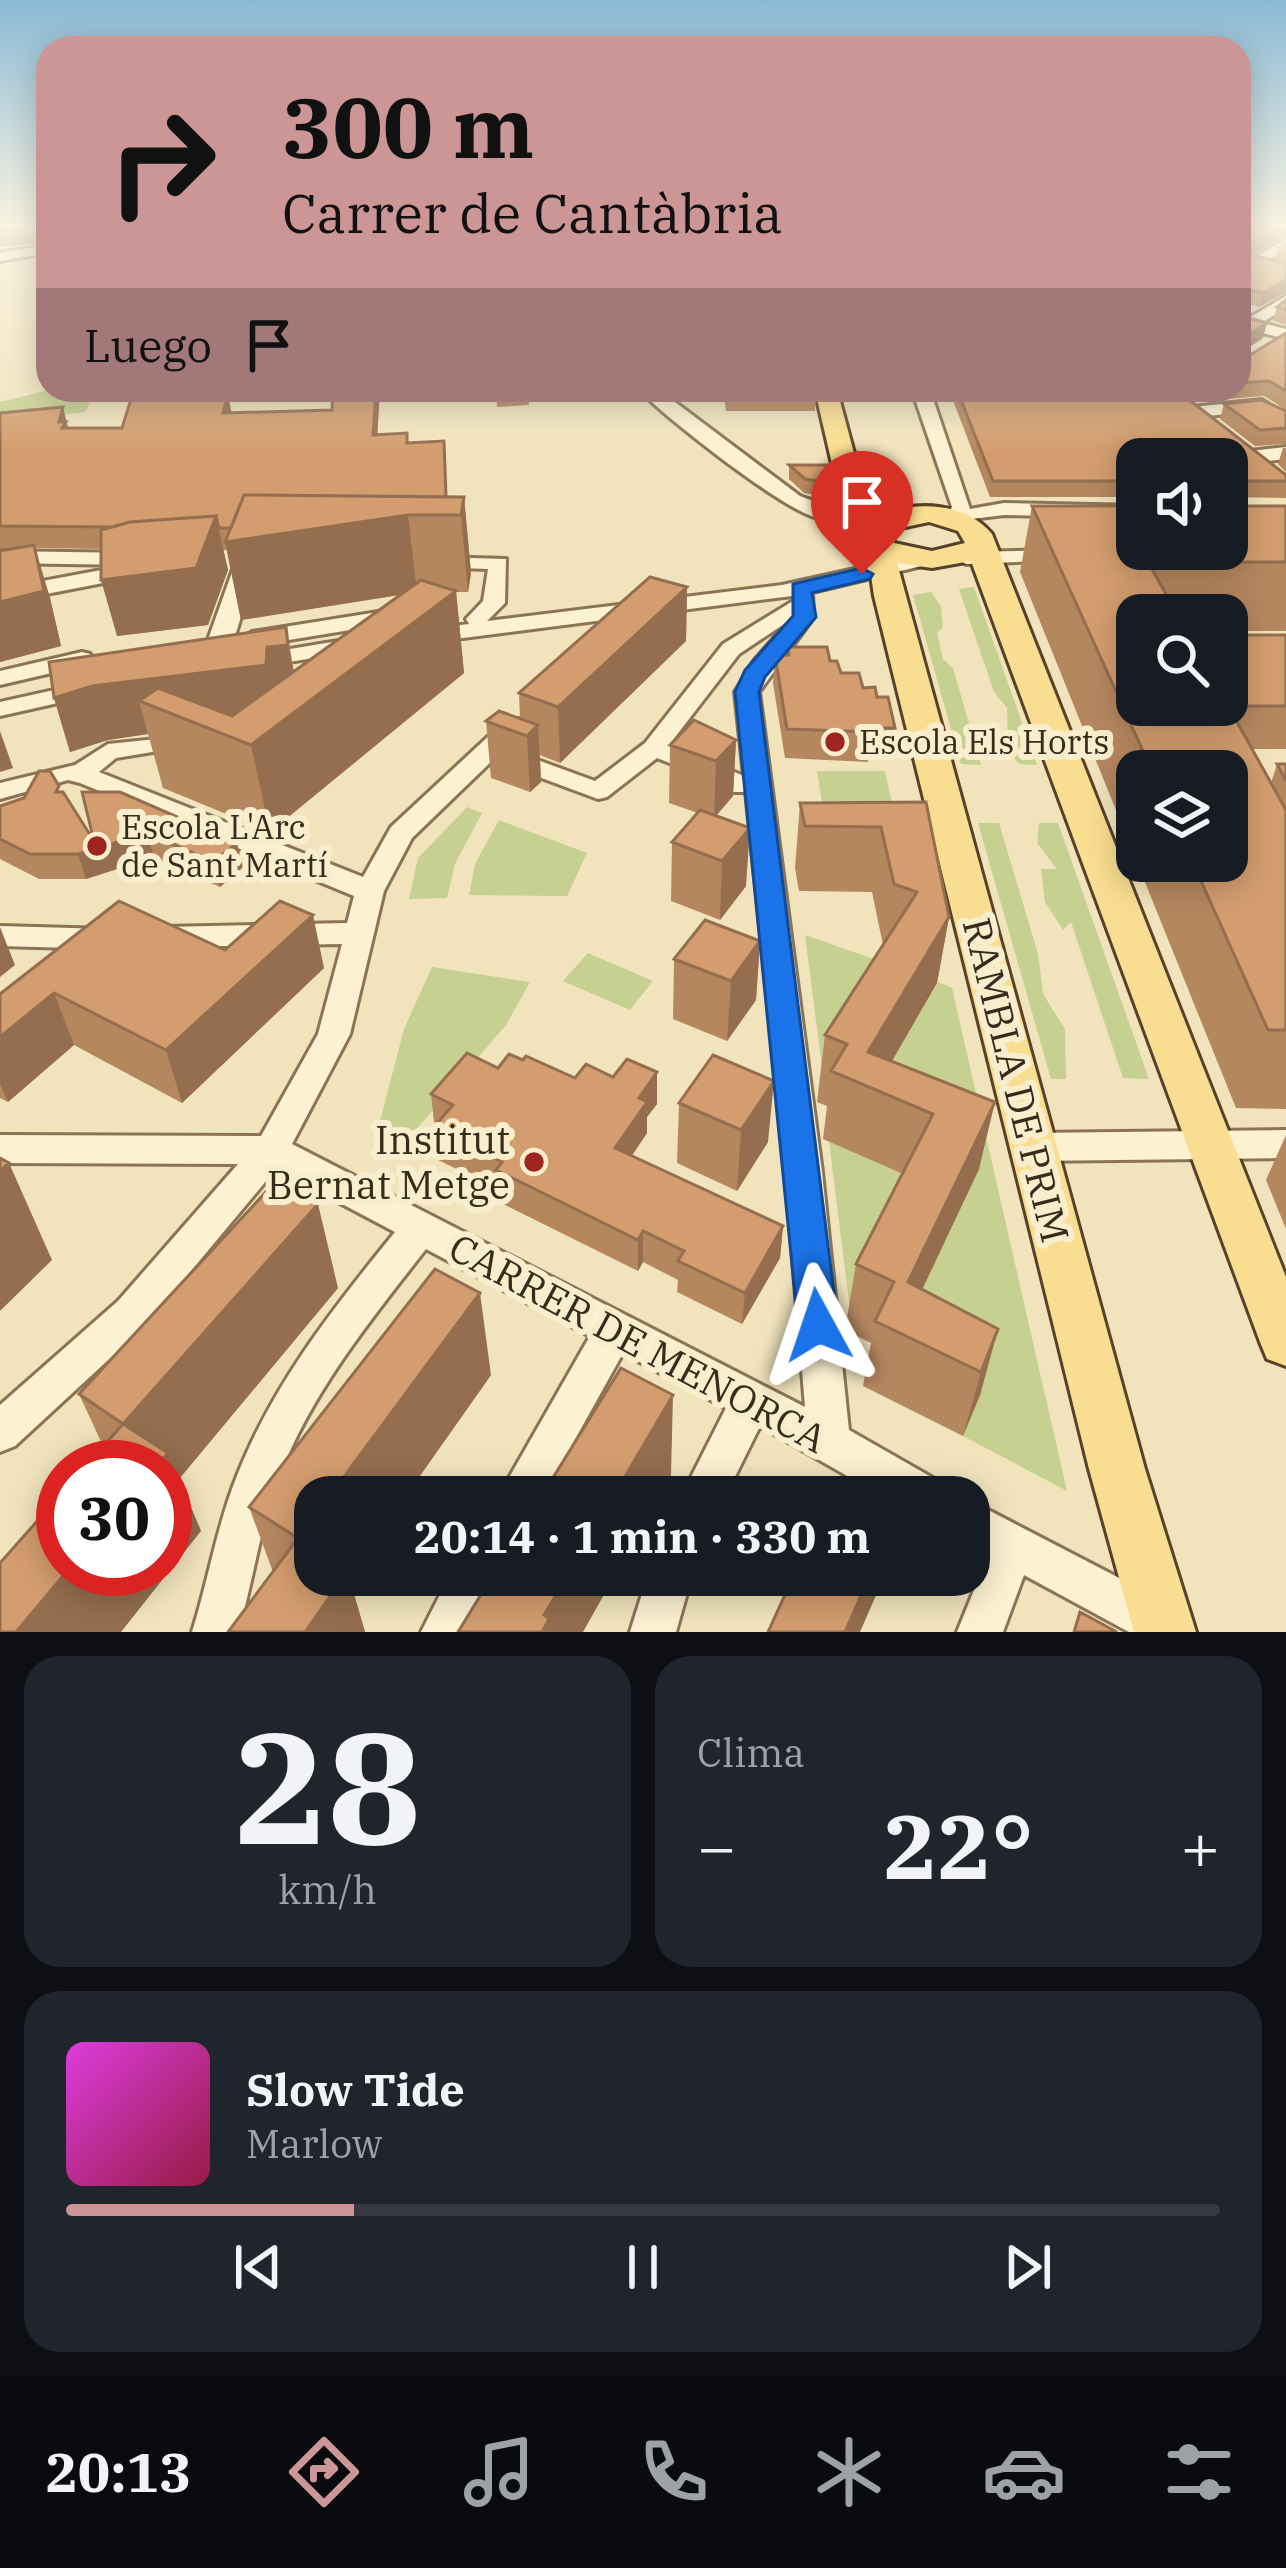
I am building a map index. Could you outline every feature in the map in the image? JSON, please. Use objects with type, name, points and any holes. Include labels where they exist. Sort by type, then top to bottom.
[{"type":"main road","name":"RAMBLA DE PRIM","points":[[829,402],[851,490],[889,539],[1031,1147],[1163,1628]]},
{"type":"main road","points":[[889,539],[954,518],[974,528],[972,554],[1211,1144],[1286,1342]]},
{"type":"main road","points":[[889,539],[972,554]]},
{"type":"street","points":[[1251,317],[1286,300]]},
{"type":"street","points":[[1251,318],[1286,321]]},
{"type":"street","points":[[1251,319],[1286,334]]},
{"type":"street","points":[[1270,345],[1286,334]]},
{"type":"street","points":[[664,402],[793,500],[889,539]]},
{"type":"street","points":[[925,402],[962,507],[954,518]]},
{"type":"street","points":[[1225,438],[1192,412],[1262,406],[1286,423]]},
{"type":"street","points":[[1248,448],[1286,453]]},
{"type":"street","points":[[1248,456],[1268,471]]},
{"type":"street","points":[[954,518],[1004,509],[1116,512]]},
{"type":"street","points":[[506,756],[598,791],[654,748],[731,649],[797,598],[889,539]]},
{"type":"street","points":[[972,554],[1090,555]]},
{"type":"street","points":[[0,557],[153,562],[0,596]]},
{"type":"street","points":[[209,652],[254,561],[220,559]]},
{"type":"street","points":[[404,562],[500,563],[494,603],[477,619]]},
{"type":"street","points":[[209,652],[244,662],[616,614],[797,598]]},
{"type":"street","points":[[797,598],[804,617],[753,675],[747,692],[804,1172],[829,1442]]},
{"type":"street","points":[[209,652],[421,613],[520,627]]},
{"type":"street","points":[[605,643],[617,628],[616,614]]},
{"type":"street","points":[[0,679],[118,653]]},
{"type":"street","points":[[0,709],[121,683]]},
{"type":"street","points":[[0,1432],[132,1313],[271,1150],[334,1034],[370,891],[401,833],[541,701]]},
{"type":"street","points":[[79,775],[108,752],[194,739],[182,755],[130,794]]},
{"type":"street","points":[[654,748],[729,777],[739,786]]},
{"type":"street","points":[[0,791],[67,772],[79,775],[370,891]]},
{"type":"street","points":[[0,936],[98,939],[358,933]]},
{"type":"street","points":[[63,968],[98,939]]},
{"type":"street","points":[[1031,1147],[1286,1144]]},
{"type":"street","name":"CARRER DE MENORCA","points":[[0,1149],[271,1150],[889,1476]]},
{"type":"street","points":[[215,1632],[257,1475],[282,1422],[420,1228]]},
{"type":"street","points":[[531,1476],[615,1330]]},
{"type":"street","points":[[713,1476],[752,1401]]},
{"type":"street","points":[[990,1534],[1163,1628]]},
{"type":"street","points":[[980,1632],[1013,1547]]},
{"type":"street","points":[[444,1632],[464,1596]]},
{"type":"street","points":[[653,1632],[664,1596]]},
{"type":"green space","points":[[36,393],[36,402],[90,402],[85,412],[0,423],[0,402]]},
{"type":"green space","points":[[974,587],[1037,765],[1019,764],[1008,750],[1007,708],[994,692],[959,589]]},
{"type":"green space","points":[[931,592],[941,606],[943,627],[937,633],[943,659],[953,668],[981,765],[961,764],[913,595]]},
{"type":"green space","points":[[817,771],[885,771],[904,858],[831,858]]},
{"type":"green space","points":[[467,807],[482,813],[455,864],[447,898],[409,899],[418,858]]},
{"type":"green space","points":[[499,820],[587,853],[567,896],[469,895],[475,864]]},
{"type":"green space","points":[[978,823],[999,823],[1038,954],[1043,994],[1065,1029],[1066,1079],[1051,1079]]},
{"type":"green space","points":[[1039,823],[1058,823],[1149,1079],[1123,1078],[1071,922],[1063,930],[1045,902],[1041,869],[1057,869],[1037,843]]},
{"type":"green space","points":[[805,935],[900,968],[825,1091]]},
{"type":"green space","points":[[588,953],[653,981],[630,1010],[563,981]]},
{"type":"green space","points":[[432,967],[530,982],[506,1025],[414,1132],[379,1125],[404,1029]]},
{"type":"green space","points":[[938,982],[952,988],[1067,1491],[963,1436],[851,1318],[829,1141],[905,1175],[858,1119]]},
{"type":"building","points":[[1251,318],[1267,323],[1251,333]]},
{"type":"building","points":[[1286,333],[1286,391],[1269,381],[1251,382],[1251,354]]},
{"type":"building","points":[[1261,400],[1286,411],[1286,428],[1260,430],[1224,404]]},
{"type":"building","points":[[130,402],[226,402],[223,413],[332,410],[332,402],[375,402],[373,435],[407,433],[407,443],[444,441],[446,497],[244,495],[231,528],[219,528],[216,516],[113,527],[0,526],[0,413],[63,407],[59,422],[66,422],[62,428],[122,428]]},
{"type":"building","points":[[962,402],[1192,402],[1238,438],[1116,438],[1116,481],[993,481]]},
{"type":"building","points":[[1248,445],[1286,475],[1286,481],[1248,481]]},
{"type":"building","points":[[789,465],[832,465],[839,484],[805,479]]},
{"type":"building","points":[[244,495],[464,497],[461,515],[408,515],[225,542]]},
{"type":"building","points":[[1032,506],[1116,506],[1116,570],[1153,570],[1166,594],[1116,594],[1116,692]]},
{"type":"building","points":[[1248,506],[1286,506],[1286,562],[1248,562]]},
{"type":"building","points":[[216,516],[196,568],[101,580],[101,530],[130,522]]},
{"type":"building","points":[[34,545],[44,591],[0,602],[0,551]]},
{"type":"building","points":[[650,577],[687,587],[558,707],[519,693]]},
{"type":"building","points":[[421,580],[456,591],[251,745],[139,701],[158,688],[232,716]]},
{"type":"building","points":[[286,627],[288,645],[267,647],[266,665],[92,686],[54,698],[49,662]]},
{"type":"building","points":[[1248,635],[1286,635],[1286,706],[1248,706]]},
{"type":"building","points":[[787,647],[827,647],[830,661],[837,661],[841,673],[859,673],[863,688],[875,687],[877,697],[888,697],[895,728],[871,728],[872,732],[787,729],[775,655],[789,655]]},
{"type":"building","points":[[499,711],[538,725],[527,736],[486,721]]},
{"type":"building","points":[[694,720],[736,740],[716,761],[670,745]]},
{"type":"building","points":[[1132,726],[1239,726],[1286,810],[1286,1030],[1268,1030],[1201,882],[1248,882],[1248,750],[1142,750]]},
{"type":"building","points":[[39,771],[50,771],[59,786],[56,792],[63,792],[94,841],[82,792],[120,792],[237,843],[214,862],[147,833],[78,854],[30,854],[0,839],[0,806],[24,798]]},
{"type":"building","points":[[926,802],[949,917],[868,1052],[995,1102],[908,1282],[998,1329],[981,1372],[875,1321],[894,1282],[856,1264],[933,1114],[831,1071],[847,1044],[825,1035],[917,892],[894,884],[881,827],[805,826],[800,803]]},
{"type":"building","points":[[700,810],[750,828],[722,861],[672,842]]},
{"type":"building","points":[[119,901],[225,950],[280,901],[313,915],[166,1050],[54,993],[0,1037],[0,994]]},
{"type":"building","points":[[705,920],[760,941],[731,981],[674,959]]},
{"type":"building","points":[[467,1053],[498,1068],[509,1054],[523,1060],[526,1056],[575,1078],[586,1064],[613,1077],[627,1059],[657,1072],[639,1098],[647,1102],[615,1148],[783,1226],[745,1293],[678,1261],[684,1251],[643,1231],[638,1240],[496,1170],[502,1162],[433,1128],[453,1105],[431,1094]]},
{"type":"building","points":[[713,1055],[774,1081],[741,1130],[679,1103]]},
{"type":"building","points":[[276,1181],[318,1204],[123,1424],[79,1394]]},
{"type":"building","points":[[435,1269],[480,1293],[345,1476],[294,1476],[294,1535],[249,1507]]},
{"type":"building","points":[[621,1368],[673,1395],[625,1476],[554,1476]]},
{"type":"building","points":[[123,1424],[148,1440],[109,1440]]},
{"type":"building","points":[[36,1522],[36,1596],[46,1596],[16,1632],[0,1632],[0,1563]]},
{"type":"building","points":[[294,1543],[294,1596],[330,1596],[305,1632],[228,1632]]},
{"type":"building","points":[[480,1596],[555,1596],[544,1615],[549,1619],[542,1632],[458,1632]]},
{"type":"building","points":[[784,1596],[861,1596],[845,1632],[768,1632]]},
{"type":"building","points":[[1080,1612],[1117,1632],[1074,1632]]},
{"type":"place","name":"Escola Els Horts","points":[[835,742]]},
{"type":"place","name":"Escola L'Arc de Sant Martí","points":[[97,846]]},
{"type":"place","name":"Institut Bernat Metge","points":[[534,1162]]},
{"type":"route","points":[[818,1325],[747,692],[753,675],[804,617],[801,589],[862,574]]}]
